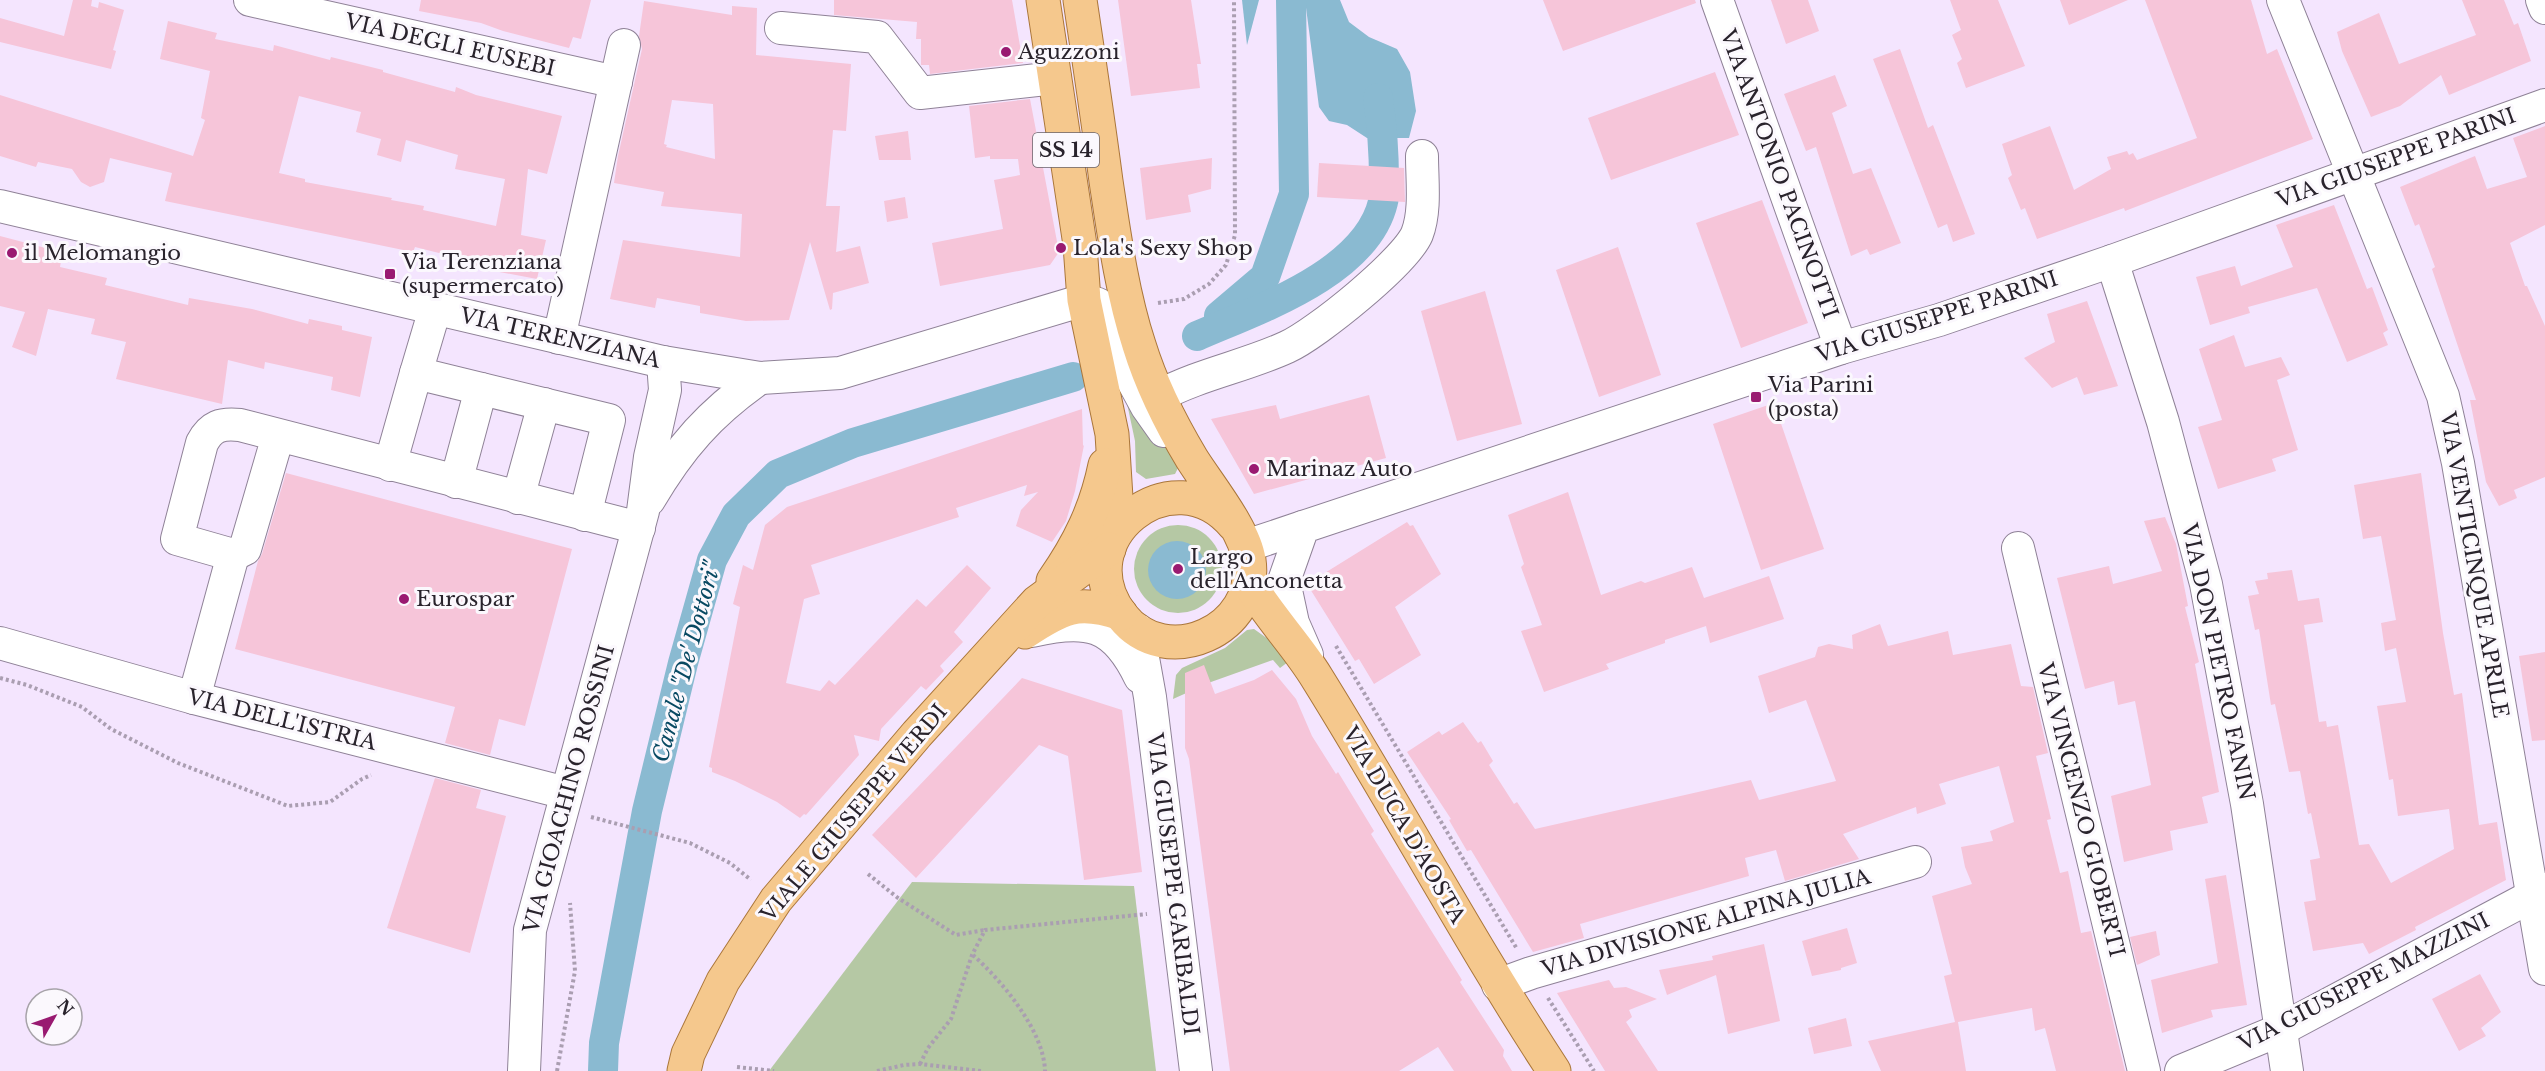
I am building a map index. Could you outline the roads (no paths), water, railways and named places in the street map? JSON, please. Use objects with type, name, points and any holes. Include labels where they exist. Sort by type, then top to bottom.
[{"type":"main road","name":"SS 14","points":[[1043,0],[1080,245],[1084,300]]},
{"type":"main road","points":[[987,658],[1053,614],[1083,605],[1103,608],[1152,637],[1172,642],[1192,641],[1209,635],[1235,615],[1249,583],[1250,561],[1240,535],[1191,456],[1160,396],[1138,343],[1115,240],[1080,0]]},
{"type":"main road","points":[[1084,300],[1112,434],[1114,539],[1106,568],[1107,582],[1114,603],[1129,622]]},
{"type":"main road","points":[[987,658],[1037,602],[1071,556],[1098,497],[1112,434]]},
{"type":"main road","points":[[1037,602],[1114,539],[1128,517],[1155,501],[1172,498],[1206,503],[1222,513],[1240,535]]},
{"type":"main road","name":"VIA DUCA D'AOSTA","points":[[1249,583],[1264,609],[1315,675],[1498,985],[1554,1071]]},
{"type":"main road","name":"VIALE GIUSEPPE VERDI","points":[[684,1071],[688,1054],[723,981],[776,900],[884,772],[987,658]]},
{"type":"street","name":"VIA DEGLI EUSEBI","points":[[250,0],[616,82]]},
{"type":"street","name":"VIA ANTONIO PACINOTTI","points":[[1717,0],[1841,348]]},
{"type":"street","name":"VIA VENTICINQUE APRILE","points":[[2283,0],[2443,396],[2460,475],[2538,893],[2545,969]]},
{"type":"street","points":[[2542,0],[2545,8]]},
{"type":"street","points":[[781,28],[877,37],[920,93],[1055,78]]},
{"type":"street","points":[[559,338],[624,45]]},
{"type":"street","name":"VIA GIUSEPPE PARINI","points":[[1303,527],[1841,348],[1939,320],[2112,261],[2545,105]]},
{"type":"street","points":[[1160,396],[1180,385],[1288,347],[1311,332],[1387,272],[1405,253],[1417,233],[1422,200],[1422,156]]},
{"type":"street","name":"VIA TERENZIANA","points":[[0,206],[663,362],[760,378],[840,373],[1084,300]]},
{"type":"street","name":"VIA DON PIETRO FANIN","points":[[2112,261],[2163,422],[2206,584],[2247,804],[2287,1071]]},
{"type":"street","points":[[1084,300],[1098,304],[1110,318],[1128,372],[1147,407],[1169,438],[1191,456]]},
{"type":"street","points":[[390,465],[435,309]]},
{"type":"street","name":"VIA GIOACHINO ROSSINI","points":[[524,1071],[530,930],[641,520],[650,457],[665,390],[663,362]]},
{"type":"street","points":[[416,373],[609,420],[585,515]]},
{"type":"street","name":"VIA GIOACHINO ROSSINI","points":[[641,520],[671,464],[714,413],[760,378]]},
{"type":"street","points":[[456,482],[481,388]]},
{"type":"street","points":[[518,498],[544,404]]},
{"type":"street","points":[[278,436],[245,549],[233,555],[177,538],[202,443],[208,432],[225,423],[240,425],[585,515],[641,520]]},
{"type":"street","points":[[1240,535],[1303,527],[1284,581],[1293,622],[1315,675]]},
{"type":"street","name":"VIA VINCENZO GIOBERTI","points":[[2018,548],[2144,1071]]},
{"type":"street","points":[[194,698],[233,555]]},
{"type":"street","points":[[1129,622],[1150,697]]},
{"type":"street","points":[[1025,632],[1060,624],[1092,626],[1114,637],[1126,652],[1150,697]]},
{"type":"street","name":"VIA DELL'ISTRIA","points":[[0,643],[194,698],[566,793]]},
{"type":"street","name":"VIA GIUSEPPE GARIBALDI","points":[[1150,697],[1197,1071]]},
{"type":"street","name":"VIA DIVISIONE ALPINA JULIA","points":[[1498,985],[1532,973],[1915,862]]},
{"type":"street","name":"VIA GIUSEPPE MAZZINI","points":[[2181,1071],[2280,1030],[2538,893]]},
{"type":"water","points":[[1242,0],[1259,0],[1247,45]]},
{"type":"water","points":[[1305,0],[1340,0],[1349,22],[1369,37],[1397,49],[1410,72],[1416,111],[1409,138],[1367,138],[1347,125],[1329,121],[1319,107]]},
{"type":"water","points":[[1177,541],[1188,543],[1201,554],[1206,570],[1204,581],[1193,594],[1177,599],[1166,597],[1153,586],[1148,570],[1150,559],[1161,546]]},
{"type":"waterway","name":"Canale \"De' Dottori\"","points":[[1219,316],[1265,277],[1294,194],[1291,0]]},
{"type":"waterway","name":"Canale \"De' Dottori\"","points":[[1197,336],[1306,286],[1355,250],[1373,227],[1384,194],[1382,129],[1378,98]]},
{"type":"waterway","name":"Canale \"De' Dottori\"","points":[[603,1071],[604,1043],[647,811],[683,663],[712,560],[736,515],[778,474],[853,443],[1073,377]]},
{"type":"place","name":"Aguzzoni","points":[[1006,52]]},
{"type":"place","name":"Lola's Sexy Shop","points":[[1061,248]]},
{"type":"place","name":"il Melomangio","points":[[12,253]]},
{"type":"place","name":"Via Terenziana (supermercato)","points":[[390,274]]},
{"type":"place","name":"Via Parini (posta)","points":[[1756,397]]},
{"type":"place","name":"Marinaz Auto","points":[[1254,469]]},
{"type":"place","name":"Largo dell'Anconetta","points":[[1178,569]]},
{"type":"place","name":"Eurospar","points":[[404,599]]}]
